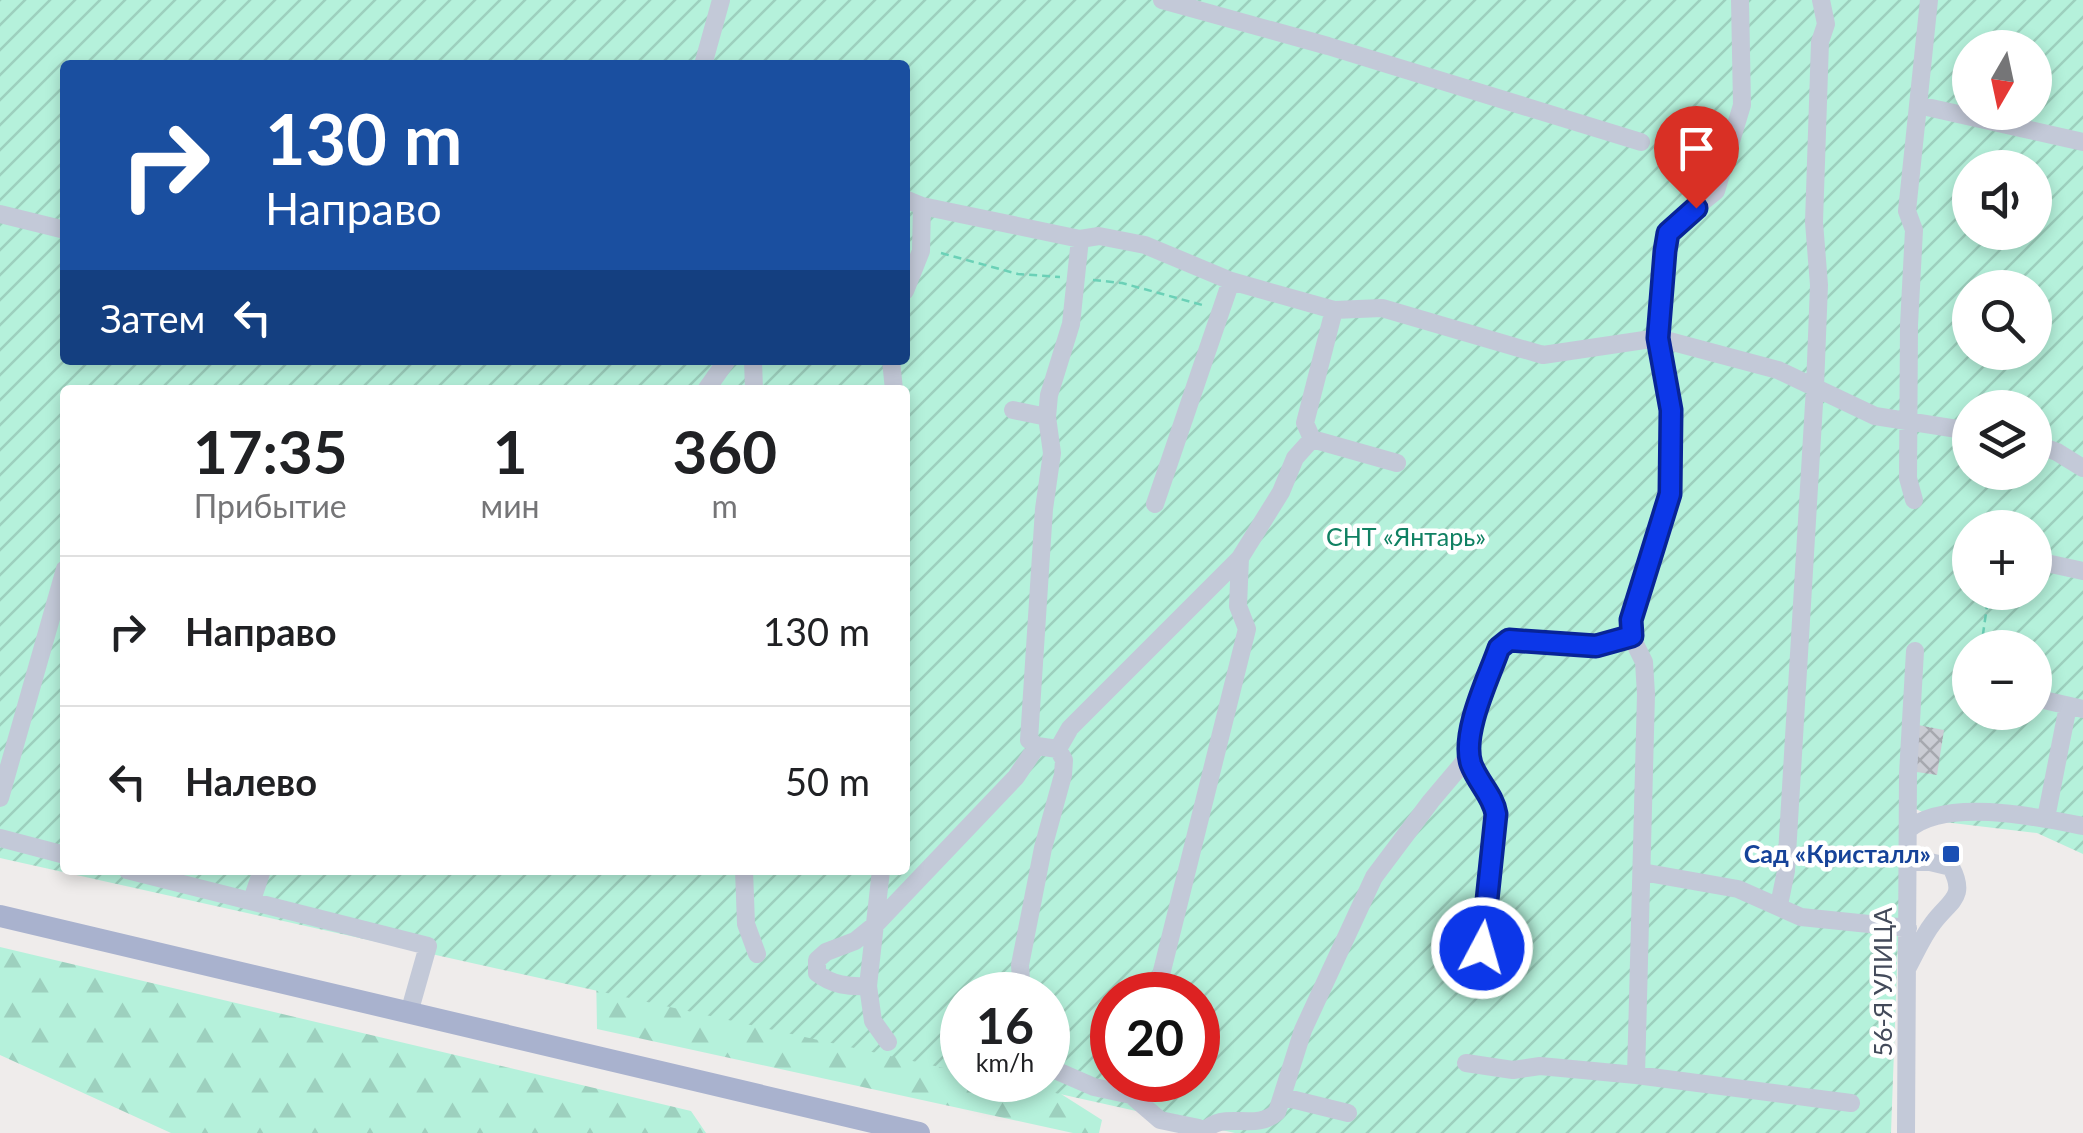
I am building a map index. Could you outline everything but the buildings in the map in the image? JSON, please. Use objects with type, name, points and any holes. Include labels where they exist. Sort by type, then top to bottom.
[{"type":"main road","points":[[0,916],[920,1133]]},
{"type":"street","points":[[704,60],[721,0]]},
{"type":"street","points":[[1162,0],[1328,46],[1641,142]]},
{"type":"street","points":[[1636,1075],[1646,694],[1644,662],[1632,636],[1631,620],[1670,494],[1671,410],[1658,338],[1668,233],[1716,191],[1742,105],[1740,0]]},
{"type":"street","points":[[1779,905],[1786,871],[1816,386],[1819,286],[1815,202],[1820,42],[1826,24],[1821,0]]},
{"type":"street","points":[[1914,500],[1908,478],[1914,230],[1907,211],[1929,0]]},
{"type":"street","points":[[1918,104],[2083,142]]},
{"type":"street","points":[[910,278],[921,251],[913,202],[1080,238],[1098,236],[1145,245],[1231,282],[1334,310],[1382,308],[1544,354],[1658,338],[1778,370],[1875,416],[1952,428]]},
{"type":"street","points":[[0,214],[60,229]]},
{"type":"street","points":[[1058,749],[1036,746],[1029,740],[1044,509],[1052,453],[1047,417],[1049,395],[1072,324],[1080,238]]},
{"type":"street","points":[[1155,504],[1231,282]]},
{"type":"street","points":[[1312,439],[1305,423],[1307,407],[1334,310]]},
{"type":"street","points":[[1013,410],[1047,417]]},
{"type":"street","points":[[1312,439],[1397,463]]},
{"type":"street","points":[[1058,749],[1070,728],[1240,558],[1281,492],[1295,458],[1312,439]]},
{"type":"street","points":[[2052,452],[2083,468]]},
{"type":"street","points":[[1162,972],[1247,629],[1238,606],[1240,558]]},
{"type":"street","points":[[2052,565],[2083,572]]},
{"type":"street","points":[[0,798],[60,587]]},
{"type":"street","points":[[1479,982],[1496,814],[1494,802],[1469,756],[1473,721],[1499,648],[1509,640],[1596,646],[1632,636]]},
{"type":"street","name":"56-Я УЛИЦА","points":[[1906,1133],[1908,830],[1915,650]]},
{"type":"street","points":[[2046,818],[2076,708]]},
{"type":"street","points":[[868,986],[851,987],[827,981],[817,972],[817,960],[826,952],[855,941],[876,924],[1016,777],[1036,746]]},
{"type":"street","points":[[1020,972],[1043,848],[1064,775],[1064,760],[1058,749]]},
{"type":"street","points":[[1145,1102],[1160,1120],[1198,1128],[1202,1133],[1221,1120],[1255,1124],[1271,1118],[1283,1097],[1303,1030],[1374,877],[1469,756]]},
{"type":"street","points":[[1908,830],[1917,821],[1940,814],[1992,812],[2083,826]]},
{"type":"street","points":[[0,838],[60,853]]},
{"type":"street","points":[[1908,862],[1951,867],[1958,880],[1956,900],[1933,923],[1908,967]]},
{"type":"street","points":[[1642,872],[1738,889],[1801,917],[1908,928]]},
{"type":"street","points":[[149,875],[428,946],[409,1013]]},
{"type":"street","points":[[252,900],[260,875]]},
{"type":"street","points":[[744,875],[746,924],[758,954]]},
{"type":"street","points":[[881,875],[868,986],[873,1021],[888,1042]]},
{"type":"street","points":[[1466,1063],[1512,1070],[1540,1066],[1636,1075],[1851,1103]]},
{"type":"street","points":[[1283,1097],[1348,1114]]},
{"type":"green space","name":"СНТ «Янтарь»","points":[[0,0],[2083,0],[2083,854],[2037,833],[1944,822],[1903,803],[1891,1133],[1235,1133],[1096,1102],[1220,1102],[1220,972],[1090,972],[1090,1101],[1070,1096],[1070,972],[940,972],[940,1067],[76,875],[910,875],[910,385],[60,385],[60,871],[0,858]]},
{"type":"green space","points":[[0,947],[691,1111],[706,1133],[171,1133],[0,1055]]},
{"type":"green space","points":[[596,970],[940,1033],[940,1102],[1070,1100],[1102,1120],[1099,1133],[1073,1133],[597,1029]]},
{"type":"place","name":"Сад «Кристалл»","points":[[1951,854]]},
{"type":"route","points":[[1482,948],[1496,814],[1494,802],[1469,756],[1473,721],[1499,648],[1509,640],[1596,646],[1632,636],[1631,620],[1670,494],[1671,410],[1658,338],[1665,251],[1668,233],[1696,208]]}]
